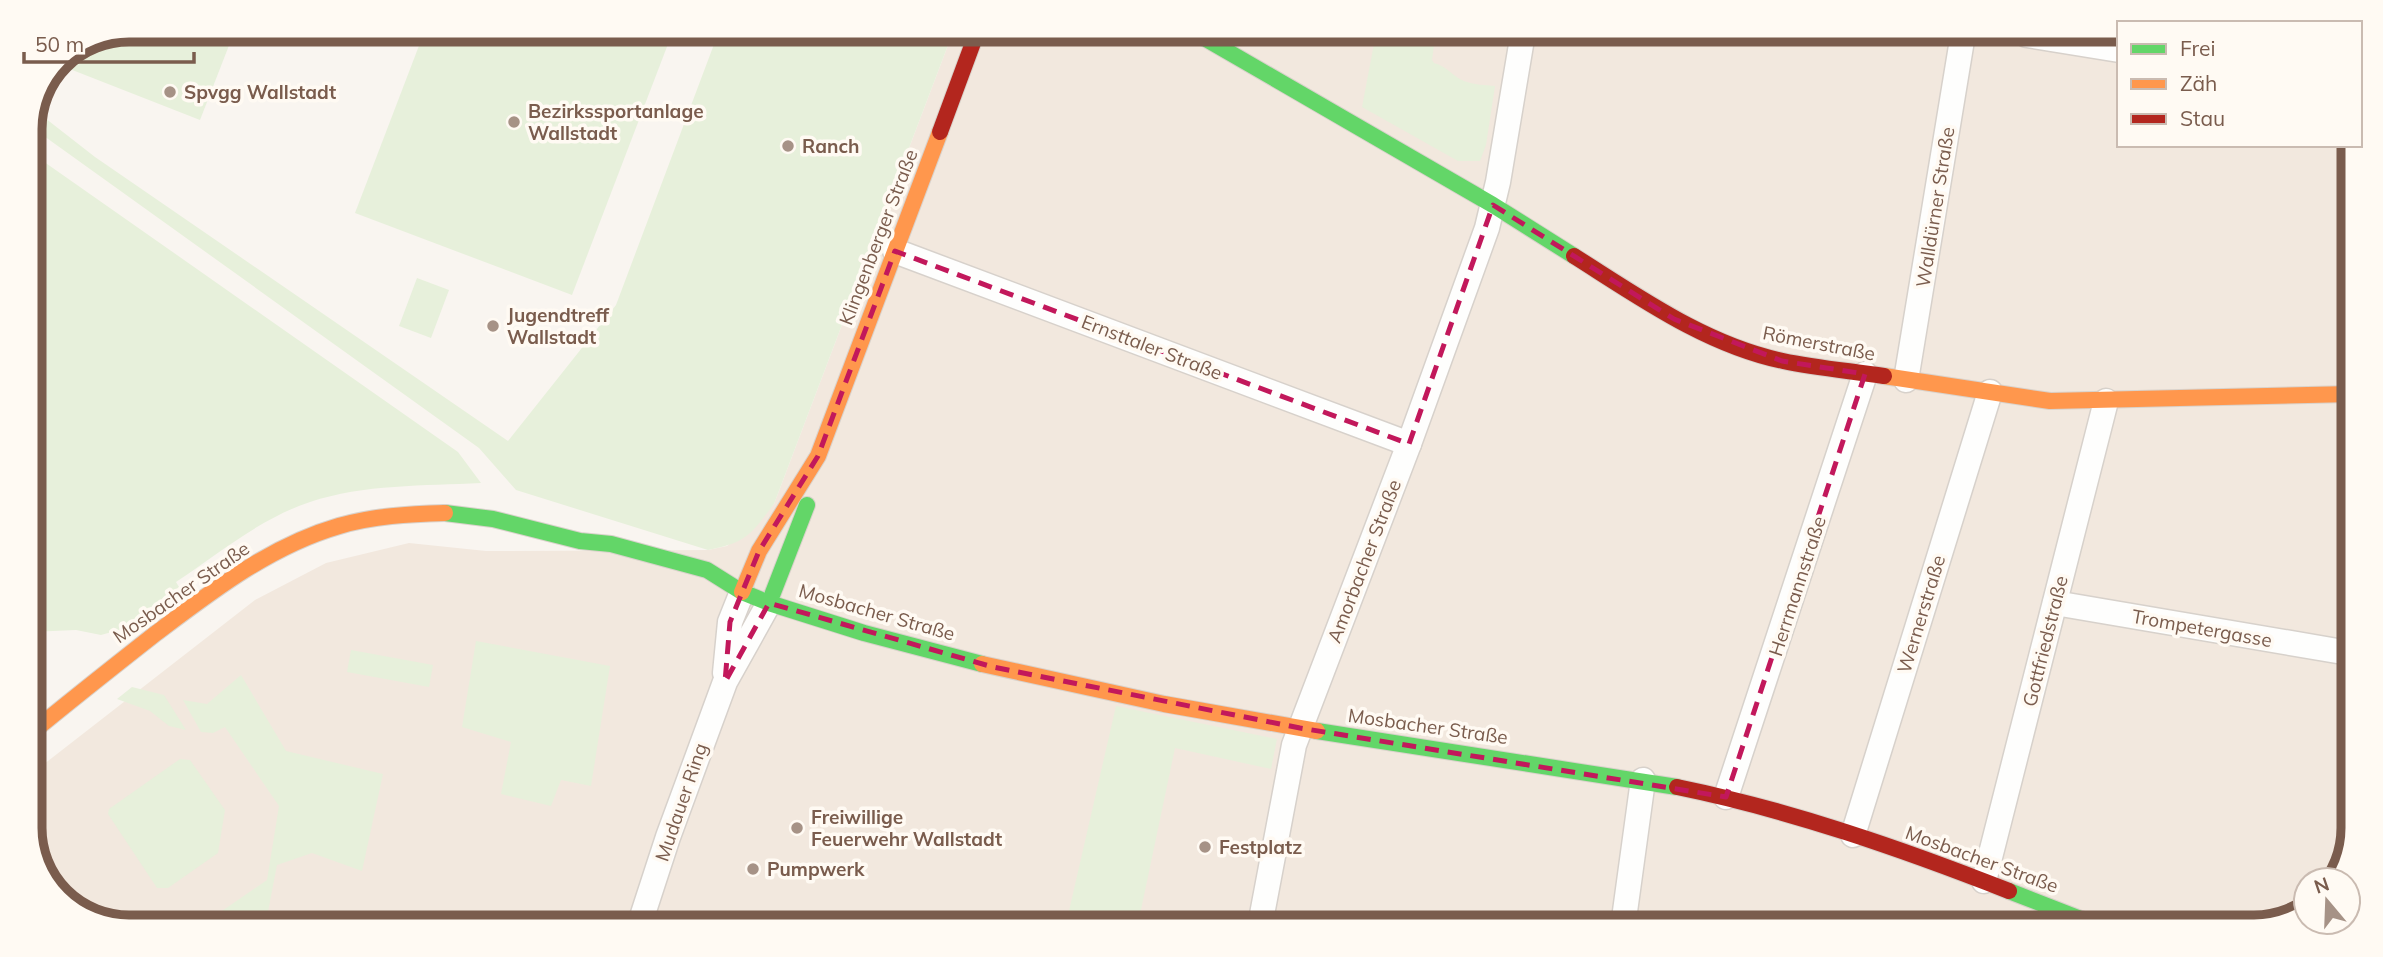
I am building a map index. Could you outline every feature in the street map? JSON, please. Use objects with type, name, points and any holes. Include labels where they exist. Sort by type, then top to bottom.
[{"type":"street","name":"Klingenberger Straße","points":[[769,603],[809,498],[818,456],[973,42]]},
{"type":"street","name":"Römerstraße","points":[[1211,42],[1493,205],[1663,312],[1737,347],[1782,361],[2050,401],[2341,394]]},
{"type":"street","name":"Amorbacher Straße","points":[[1262,915],[1294,745],[1409,444],[1487,228],[1521,42]]},
{"type":"street","name":"Walldürner Straße","points":[[1906,380],[1962,42]]},
{"type":"street","points":[[2073,42],[2117,50]]},
{"type":"street","name":"Ernsttaler Straße","points":[[895,251],[1409,444]]},
{"type":"street","name":"Herrmannstraße","points":[[1726,797],[1865,374]]},
{"type":"street","name":"Wernerstraße","points":[[1853,835],[1990,393]]},
{"type":"street","name":"Gottfriedstraße","points":[[1984,881],[2106,401]]},
{"type":"street","name":"Klingenberger Straße","points":[[742,592],[760,551],[818,456]]},
{"type":"street","name":"Mosbacher Straße","points":[[42,724],[193,605],[244,570],[295,542],[340,526],[397,515],[445,513],[493,519],[580,541],[611,544],[707,570],[742,592],[769,603],[864,633],[1002,669],[1164,704],[1300,728],[1643,780],[1726,797],[1853,835],[2070,915]]},
{"type":"street","name":"Mosbacher Straße","points":[[580,541],[605,556],[639,568]]},
{"type":"street","name":"Mosbacher Straße","points":[[716,591],[742,592]]},
{"type":"street","name":"Mudauer Ring","points":[[724,682],[730,622],[742,592]]},
{"type":"street","name":"Mudauer Ring","points":[[643,915],[724,682],[769,603]]},
{"type":"street","name":"Trompetergasse","points":[[2055,603],[2341,652]]},
{"type":"street","points":[[1625,915],[1643,780]]},
{"type":"highlighted area","points":[[1493,205],[1674,319],[1782,361],[1865,374],[1726,797],[1300,728],[993,667],[769,603],[725,682],[730,622],[759,551],[818,456],[895,251],[1409,444]]},
{"type":"shaded area","points":[[949,42],[2117,42],[2117,147],[2341,147],[2341,828],[2331,866],[2292,866],[2292,905],[2276,912],[2254,915],[129,915],[91,906],[68,889],[54,871],[47,856],[42,833],[42,766],[255,600],[326,563],[409,543],[486,551],[708,550],[727,546],[774,504]]},
{"type":"green space","name":"Spvgg Wallstadt","points":[[230,42],[200,120],[68,68],[81,57],[112,44]]},
{"type":"green space","name":"Bezirkssportanlage Wallstadt","points":[[420,42],[669,42],[572,295],[355,213]]},
{"type":"green space","points":[[715,42],[949,42],[774,504],[747,536],[732,544],[708,550],[516,490],[479,448],[42,135],[43,117],[95,157],[508,441],[616,305]]},
{"type":"green space","points":[[1374,42],[1417,42],[1434,45],[1434,63],[1464,81],[1495,86],[1486,145],[1480,161],[1458,161],[1362,107]]},
{"type":"green space","points":[[42,160],[458,452],[481,483],[373,489],[310,502],[274,517],[240,538],[176,582],[179,587],[119,630],[101,635],[76,630],[42,631]]},
{"type":"green space","points":[[417,278],[449,290],[431,338],[399,326]]},
{"type":"green space","points":[[476,641],[610,666],[591,786],[561,780],[551,806],[501,794],[511,742],[462,727]]},
{"type":"green space","points":[[351,650],[433,665],[429,687],[347,672]]},
{"type":"green space","points":[[241,675],[286,751],[383,774],[362,871],[312,853],[277,865],[267,915],[216,915],[267,880],[279,806],[225,727],[213,733],[201,732],[183,700],[207,704]]},
{"type":"green space","points":[[132,687],[164,695],[186,730],[169,726],[150,711],[117,699]]},
{"type":"green space","points":[[1116,706],[1277,739],[1271,769],[1175,748],[1140,915],[1068,915]]},
{"type":"green space","points":[[180,759],[190,760],[225,810],[218,853],[168,888],[157,888],[108,814],[109,809]]},
{"type":"traffic: fast","points":[[1211,42],[1493,205],[1574,256]]},
{"type":"traffic: fast","points":[[769,603],[807,505]]},
{"type":"traffic: fast","points":[[445,513],[493,519],[580,541],[611,544],[707,570],[742,592],[769,603],[864,633],[982,664]]},
{"type":"traffic: fast","points":[[1317,731],[1677,787]]},
{"type":"traffic: fast","points":[[2009,891],[2070,915]]},
{"type":"traffic: slow","points":[[742,592],[759,551],[818,456],[940,132]]},
{"type":"traffic: slow","points":[[1884,376],[2050,401],[2341,394]]},
{"type":"traffic: slow","points":[[42,724],[220,586],[289,545],[339,526],[365,520],[445,513]]},
{"type":"traffic: slow","points":[[982,664],[1164,704],[1317,731]]},
{"type":"traffic: jam","points":[[940,132],[973,42]]},
{"type":"traffic: jam","points":[[1574,256],[1674,318],[1727,344],[1783,361],[1884,376]]},
{"type":"traffic: jam","points":[[1677,787],[1762,807],[1845,832],[2009,891]]},
{"type":"place","name":"Spvgg Wallstadt","points":[[170,92]]},
{"type":"place","name":"Bezirkssportanlage Wallstadt","points":[[514,122]]},
{"type":"place","name":"Ranch","points":[[788,146]]},
{"type":"place","name":"Jugendtreff Wallstadt","points":[[493,326]]},
{"type":"place","name":"Freiwillige Feuerwehr Wallstadt","points":[[797,828]]},
{"type":"place","name":"Festplatz","points":[[1205,847]]},
{"type":"place","name":"Pumpwerk","points":[[753,869]]}]
